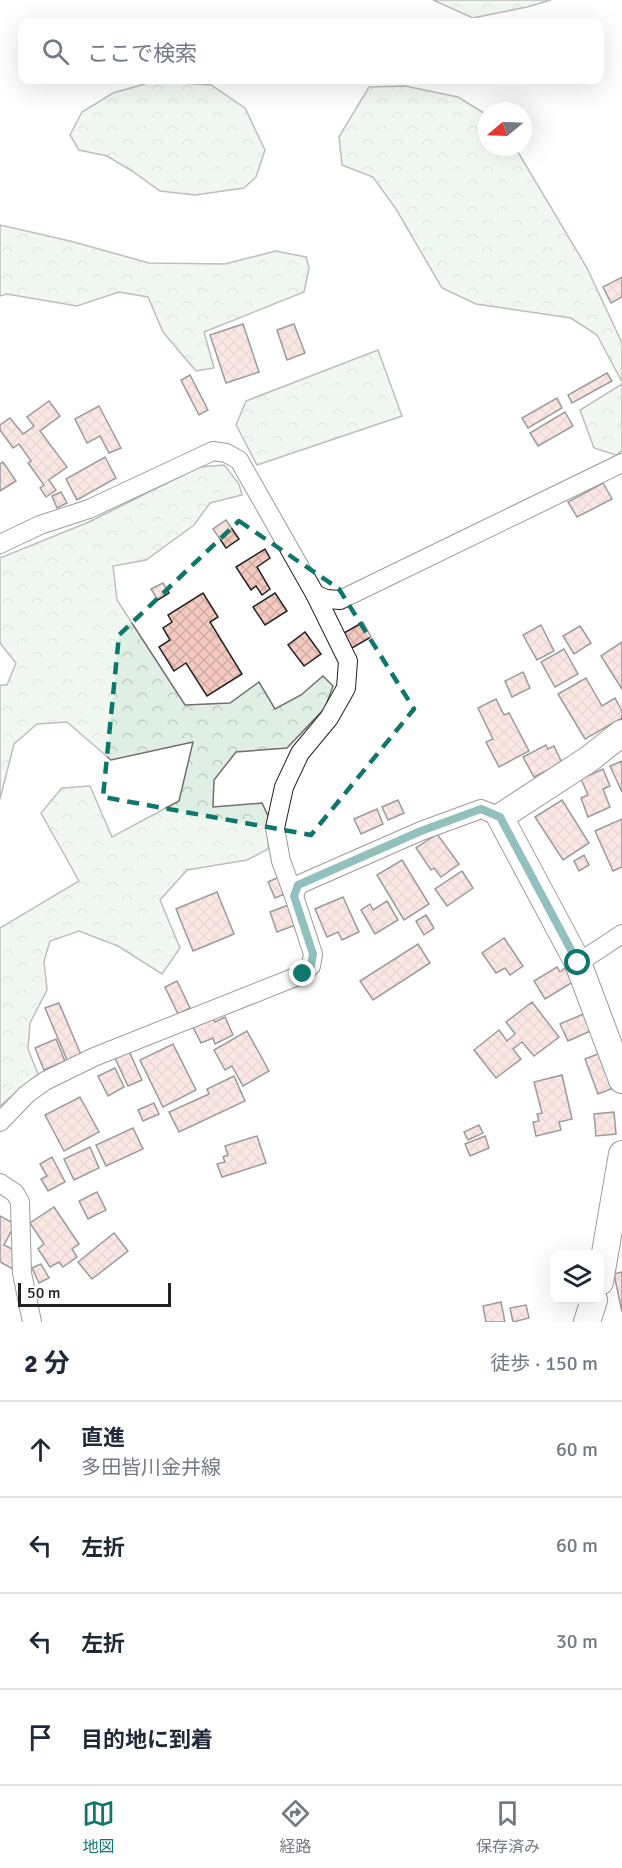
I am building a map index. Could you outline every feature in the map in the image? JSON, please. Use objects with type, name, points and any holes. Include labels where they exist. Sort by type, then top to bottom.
[{"type":"main road","points":[[622,733],[589,759],[500,817],[578,963],[622,1080]]},
{"type":"main road","points":[[604,1259],[622,1154]]},
{"type":"main road","points":[[587,1322],[592,1304]]},
{"type":"street","points":[[0,544],[40,525],[89,509],[213,451],[226,453],[239,460],[315,594],[348,661],[346,688],[329,718],[300,753],[284,787],[275,828],[281,861],[313,954],[311,966],[303,974],[94,1057],[45,1081],[0,1122]]},
{"type":"street","points":[[315,594],[326,599],[340,600],[622,463]]},
{"type":"street","points":[[294,896],[298,885],[421,831],[481,809],[500,817]]},
{"type":"street","points":[[578,963],[622,934]]},
{"type":"street","points":[[0,1183],[15,1194],[20,1202],[22,1273],[32,1322]]},
{"type":"highlighted area","points":[[239,521],[339,589],[414,709],[311,835],[103,797],[119,635]]},
{"type":"green space","points":[[433,0],[551,0],[473,18]]},
{"type":"green space","points":[[144,84],[211,85],[245,108],[265,150],[256,177],[244,188],[195,195],[160,191],[107,156],[79,150],[70,135],[82,112],[113,93]]},
{"type":"green space","points":[[405,86],[458,97],[478,109],[478,156],[520,156],[587,268],[622,343],[622,382],[597,335],[571,318],[476,304],[442,288],[396,209],[373,177],[342,165],[339,137],[369,87]]},
{"type":"green space","points":[[0,225],[149,263],[225,264],[276,251],[306,257],[309,268],[304,292],[204,332],[214,368],[196,371],[163,332],[148,297],[119,292],[77,306],[7,294],[0,296]]},
{"type":"green space","points":[[378,350],[402,416],[257,465],[236,425],[246,401]]},
{"type":"green space","points":[[622,384],[622,451],[616,455],[594,448],[580,410]]},
{"type":"green space","points":[[224,465],[239,484],[242,495],[210,503],[194,525],[146,560],[113,566],[117,600],[185,705],[230,703],[259,682],[275,709],[301,695],[323,676],[333,686],[325,708],[287,748],[236,752],[214,780],[213,807],[262,803],[270,820],[268,849],[247,860],[187,870],[160,900],[180,948],[162,974],[118,946],[79,931],[50,941],[44,961],[47,990],[30,1023],[28,1049],[38,1074],[0,1106],[0,928],[79,881],[41,813],[62,788],[90,786],[112,837],[179,801],[193,742],[111,760],[67,722],[37,724],[14,744],[0,799],[0,685],[7,685],[16,663],[0,643],[0,558],[89,522],[199,467]]},
{"type":"building","points":[[622,277],[622,297],[611,303],[603,287]]},
{"type":"building","points":[[243,324],[259,372],[226,383],[210,335]]},
{"type":"building","points":[[294,324],[305,353],[287,360],[277,330]]},
{"type":"building","points":[[607,373],[612,381],[572,403],[568,395]]},
{"type":"building","points":[[190,375],[208,410],[199,415],[181,380]]},
{"type":"building","points":[[557,398],[562,408],[528,428],[522,418]]},
{"type":"building","points":[[49,401],[60,416],[40,431],[67,467],[49,480],[56,490],[46,497],[40,488],[44,485],[28,463],[31,461],[19,444],[13,448],[0,430],[0,425],[10,418],[23,434],[34,426],[27,417]]},
{"type":"building","points":[[99,406],[121,448],[109,453],[100,436],[87,443],[75,419]]},
{"type":"building","points":[[565,412],[573,426],[538,446],[530,433]]},
{"type":"building","points":[[105,457],[116,478],[77,500],[66,479]]},
{"type":"building","points":[[3,462],[16,481],[0,491],[0,464]]},
{"type":"building","points":[[603,483],[612,499],[577,517],[568,502]]},
{"type":"building","points":[[61,492],[67,503],[57,508],[52,496]]},
{"type":"building","points":[[226,520],[239,539],[226,548],[213,529]]},
{"type":"building","points":[[265,549],[270,558],[257,567],[270,589],[262,595],[256,586],[251,590],[236,567]]},
{"type":"building","points":[[163,583],[169,593],[158,600],[151,589]]},
{"type":"building","points":[[203,593],[218,617],[210,622],[242,674],[207,696],[186,663],[174,671],[159,647],[170,640],[163,628],[172,622],[168,615]]},
{"type":"building","points":[[275,593],[287,611],[265,625],[253,607]]},
{"type":"building","points":[[363,622],[371,637],[352,648],[344,633]]},
{"type":"building","points":[[541,625],[554,651],[537,660],[523,635]]},
{"type":"building","points":[[580,626],[591,643],[574,654],[563,636]]},
{"type":"building","points":[[305,632],[321,654],[304,666],[288,645]]},
{"type":"building","points":[[622,642],[622,689],[601,656]]},
{"type":"building","points":[[564,649],[578,674],[555,687],[541,662]]},
{"type":"building","points":[[523,672],[530,688],[512,697],[505,681]]},
{"type":"building","points":[[586,678],[602,706],[615,698],[622,711],[622,718],[585,739],[558,694]]},
{"type":"building","points":[[496,699],[504,715],[509,713],[529,751],[499,767],[486,742],[493,739],[478,708]]},
{"type":"building","points":[[546,745],[548,749],[554,746],[562,763],[534,777],[523,757]]},
{"type":"building","points":[[622,761],[622,792],[610,766]]},
{"type":"building","points":[[603,769],[610,786],[603,789],[610,807],[588,817],[581,798],[588,795],[581,779]]},
{"type":"building","points":[[398,800],[404,813],[388,820],[382,807]]},
{"type":"building","points":[[562,800],[589,843],[563,860],[535,817]]},
{"type":"building","points":[[377,809],[383,824],[361,834],[354,819]]},
{"type":"building","points":[[622,819],[622,867],[613,871],[595,831]]},
{"type":"building","points":[[437,834],[459,864],[441,877],[434,868],[431,870],[416,848]]},
{"type":"building","points":[[584,855],[589,865],[579,871],[574,861]]},
{"type":"building","points":[[402,860],[429,904],[404,920],[377,875]]},
{"type":"building","points":[[462,871],[473,888],[447,906],[435,889]]},
{"type":"building","points":[[279,877],[287,893],[275,898],[268,882]]},
{"type":"building","points":[[217,892],[234,934],[193,951],[176,909]]},
{"type":"building","points":[[343,897],[359,932],[342,940],[338,932],[327,937],[315,909]]},
{"type":"building","points":[[387,901],[398,920],[375,934],[361,910],[370,904],[373,910]]},
{"type":"building","points":[[291,904],[298,924],[277,932],[270,912]]},
{"type":"building","points":[[426,915],[434,928],[424,935],[416,921]]},
{"type":"building","points":[[504,938],[523,966],[510,975],[505,968],[496,973],[482,953]]},
{"type":"building","points":[[418,944],[430,963],[373,1000],[360,981]]},
{"type":"building","points":[[557,967],[560,972],[565,968],[573,982],[545,999],[534,981]]},
{"type":"building","points":[[177,981],[190,1008],[178,1014],[165,987]]},
{"type":"building","points":[[532,1002],[559,1037],[534,1056],[522,1042],[513,1049],[521,1059],[496,1078],[474,1050],[499,1030],[507,1041],[515,1034],[506,1022]]},
{"type":"building","points":[[59,1003],[82,1057],[68,1062],[45,1008]]},
{"type":"building","points":[[588,1012],[595,1029],[568,1041],[560,1024]]},
{"type":"building","points":[[225,1017],[233,1035],[215,1044],[213,1038],[201,1043],[193,1027],[213,1018],[215,1022]]},
{"type":"building","points":[[247,1031],[269,1071],[243,1086],[232,1066],[225,1070],[214,1050]]},
{"type":"building","points":[[56,1039],[65,1061],[44,1070],[35,1048]]},
{"type":"building","points":[[173,1044],[196,1090],[163,1107],[140,1060]]},
{"type":"building","points":[[129,1051],[142,1080],[128,1086],[115,1058]]},
{"type":"building","points":[[603,1052],[616,1087],[598,1094],[585,1059]]},
{"type":"building","points":[[115,1068],[124,1087],[108,1096],[98,1076]]},
{"type":"building","points":[[562,1075],[572,1119],[559,1122],[561,1130],[536,1136],[533,1122],[539,1121],[537,1114],[542,1113],[534,1082]]},
{"type":"building","points":[[234,1076],[245,1101],[179,1132],[169,1112],[209,1094],[207,1089]]},
{"type":"building","points":[[80,1097],[99,1132],[64,1151],[45,1115]]},
{"type":"building","points":[[154,1103],[159,1114],[143,1121],[138,1110]]},
{"type":"building","points":[[614,1112],[616,1134],[596,1136],[594,1114]]},
{"type":"building","points":[[479,1125],[483,1133],[468,1140],[464,1132]]},
{"type":"building","points":[[133,1128],[143,1149],[106,1166],[96,1145]]},
{"type":"building","points":[[257,1136],[266,1163],[222,1177],[217,1164],[225,1162],[223,1157],[228,1155],[225,1146]]},
{"type":"building","points":[[485,1136],[489,1148],[470,1156],[465,1144]]},
{"type":"building","points":[[90,1147],[99,1168],[74,1180],[64,1159]]},
{"type":"building","points":[[52,1157],[65,1182],[48,1191],[41,1179],[47,1176],[40,1164]]},
{"type":"building","points":[[97,1192],[106,1210],[88,1219],[79,1201]]},
{"type":"building","points":[[54,1207],[79,1244],[72,1249],[77,1257],[63,1267],[59,1262],[50,1267],[38,1249],[44,1244],[30,1223]]},
{"type":"building","points":[[0,1216],[15,1224],[4,1245],[14,1250],[13,1269],[0,1262]]},
{"type":"building","points":[[114,1233],[128,1251],[92,1279],[78,1262]]},
{"type":"building","points":[[41,1264],[49,1278],[39,1283],[32,1268]]},
{"type":"building","points":[[622,1272],[622,1312],[614,1274]]},
{"type":"building","points":[[501,1302],[505,1322],[486,1322],[483,1306]]},
{"type":"building","points":[[526,1305],[529,1318],[513,1322],[510,1308]]},
{"type":"route","points":[[303,974],[311,966],[313,954],[294,896],[298,885],[421,831],[481,809],[500,817],[578,963]]}]
